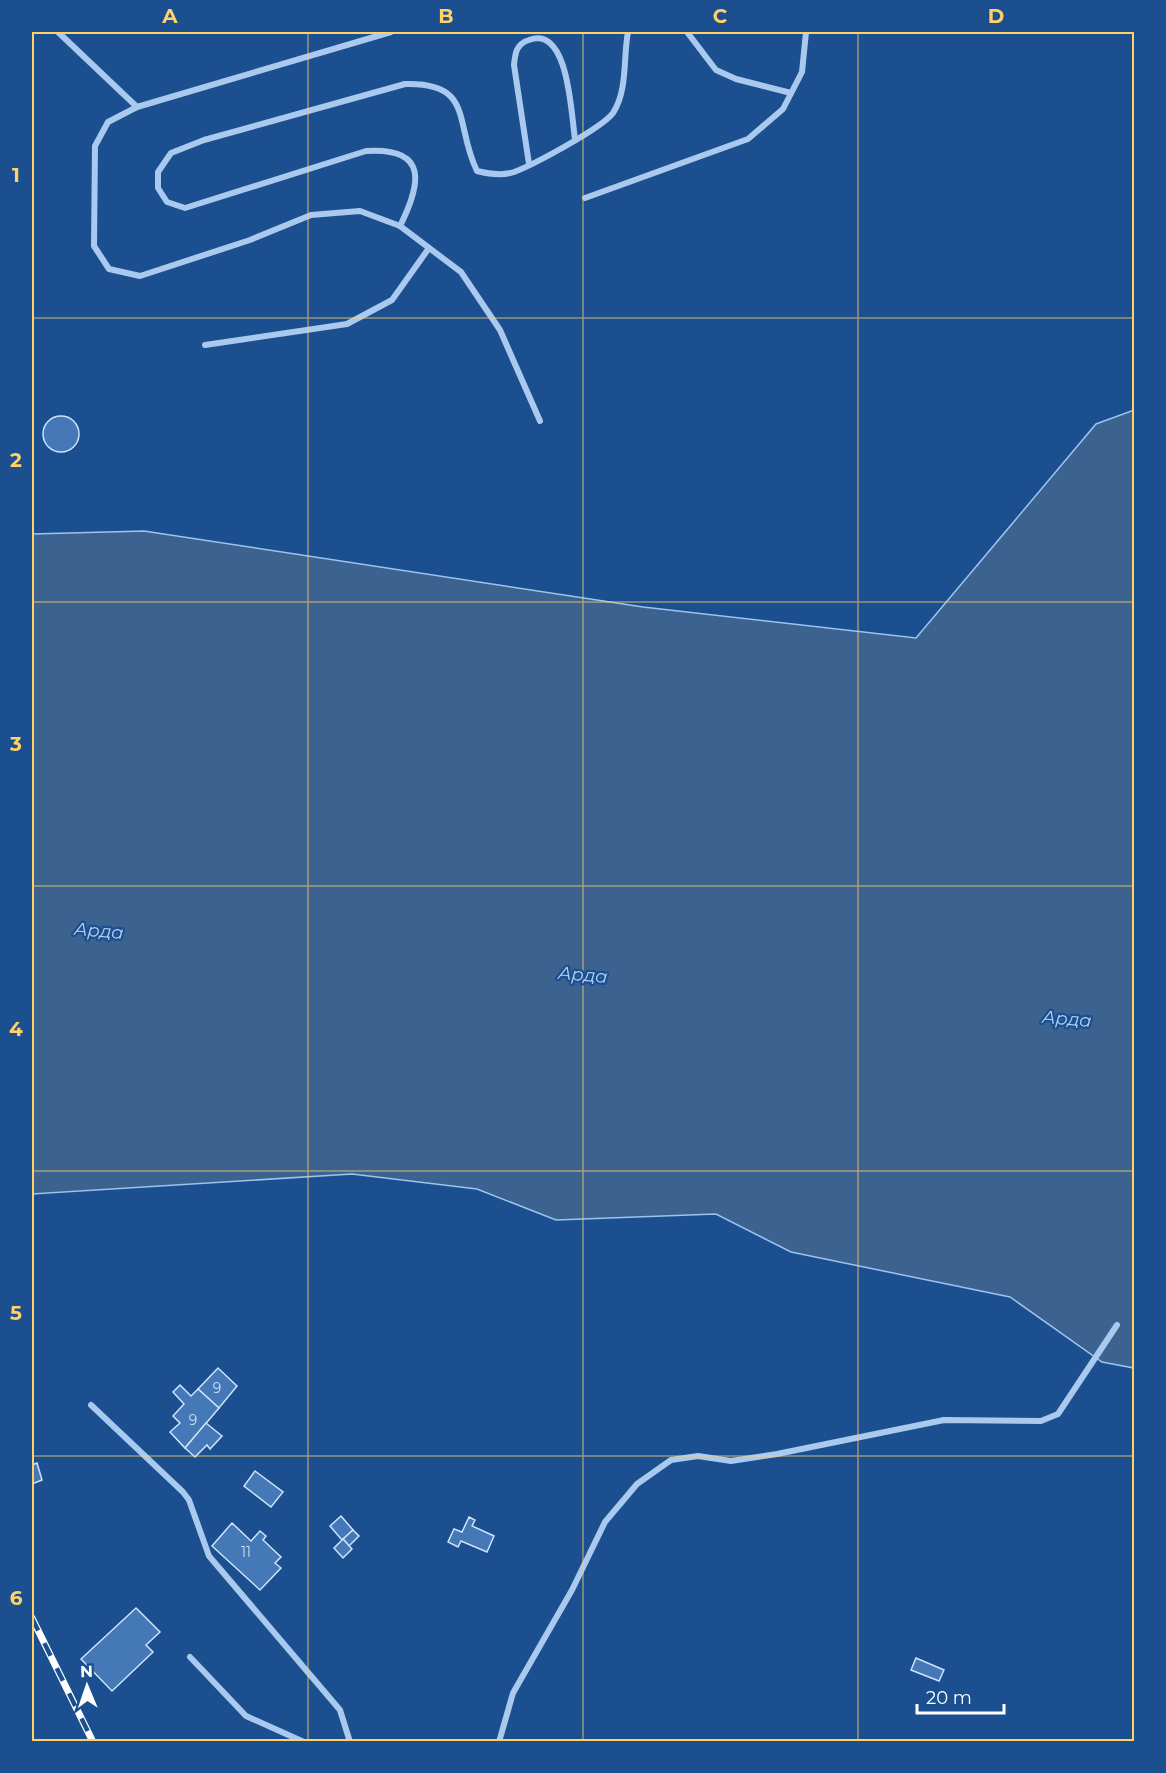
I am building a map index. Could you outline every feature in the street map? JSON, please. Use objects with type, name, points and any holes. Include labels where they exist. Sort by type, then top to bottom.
[{"type":"street","points":[[58,32],[137,107]]},
{"type":"street","points":[[391,32],[137,107],[108,122],[95,146],[94,246],[109,269],[140,276],[250,240],[311,214],[360,211],[400,226],[461,272],[500,330],[540,421]]},
{"type":"street","points":[[400,226],[412,202],[417,182],[412,164],[400,153],[386,149],[366,150],[185,208],[167,202],[158,188],[158,172],[171,153],[204,140],[405,84],[429,83],[449,94],[460,111],[468,154],[477,171],[495,175],[513,172],[598,126],[613,112],[622,86],[628,32]]},
{"type":"street","points":[[687,32],[716,70],[736,79],[791,93]]},
{"type":"street","points":[[585,198],[748,139],[783,108],[802,72],[806,32]]},
{"type":"street","points":[[529,164],[514,65],[515,51],[524,41],[534,38],[548,39],[556,47],[563,62],[575,139]]},
{"type":"street","points":[[205,345],[347,324],[392,300],[429,248]]},
{"type":"street","points":[[499,1742],[513,1693],[572,1590],[605,1522],[637,1484],[671,1460],[698,1456],[731,1461],[945,1420],[1041,1421],[1058,1414],[1117,1325]]},
{"type":"street","points":[[91,1405],[183,1492],[189,1500],[209,1556],[340,1710],[350,1742]]},
{"type":"street","points":[[190,1657],[246,1716],[304,1742]]},
{"type":"water","name":"Арда","points":[[1134,410],[1134,1368],[1102,1362],[1010,1297],[791,1252],[716,1214],[556,1220],[477,1189],[352,1174],[32,1194],[32,534],[144,531],[643,607],[916,638],[1096,424]]},
{"type":"building","points":[[61,416],[74,421],[79,434],[74,447],[61,452],[48,447],[43,434],[48,421]]},
{"type":"building","points":[[218,1368],[237,1386],[219,1408],[198,1389]]},
{"type":"building","points":[[180,1385],[191,1396],[198,1389],[219,1408],[185,1448],[170,1432],[180,1423],[173,1416],[184,1404],[173,1392]]},
{"type":"building","points":[[206,1423],[222,1436],[210,1449],[207,1445],[195,1457],[185,1448]]},
{"type":"building","points":[[37,1463],[42,1480],[32,1484],[32,1465]]},
{"type":"building","points":[[255,1471],[283,1492],[271,1507],[244,1486]]},
{"type":"building","points":[[341,1516],[353,1530],[342,1540],[330,1526]]},
{"type":"building","points":[[469,1517],[475,1520],[472,1526],[494,1536],[487,1552],[461,1541],[458,1547],[448,1542],[454,1529],[462,1532]]},
{"type":"building","points":[[232,1523],[251,1541],[260,1531],[266,1536],[263,1540],[281,1557],[275,1563],[281,1568],[260,1590],[212,1546]]},
{"type":"building","points":[[353,1530],[359,1536],[349,1546],[343,1539]]},
{"type":"building","points":[[343,1539],[352,1549],[343,1558],[334,1548]]},
{"type":"building","points":[[136,1608],[160,1632],[146,1645],[153,1652],[112,1691],[81,1659]]},
{"type":"building","points":[[916,1658],[944,1670],[939,1681],[911,1670]]},
{"type":"railway","points":[[32,1618],[93,1742]]}]
